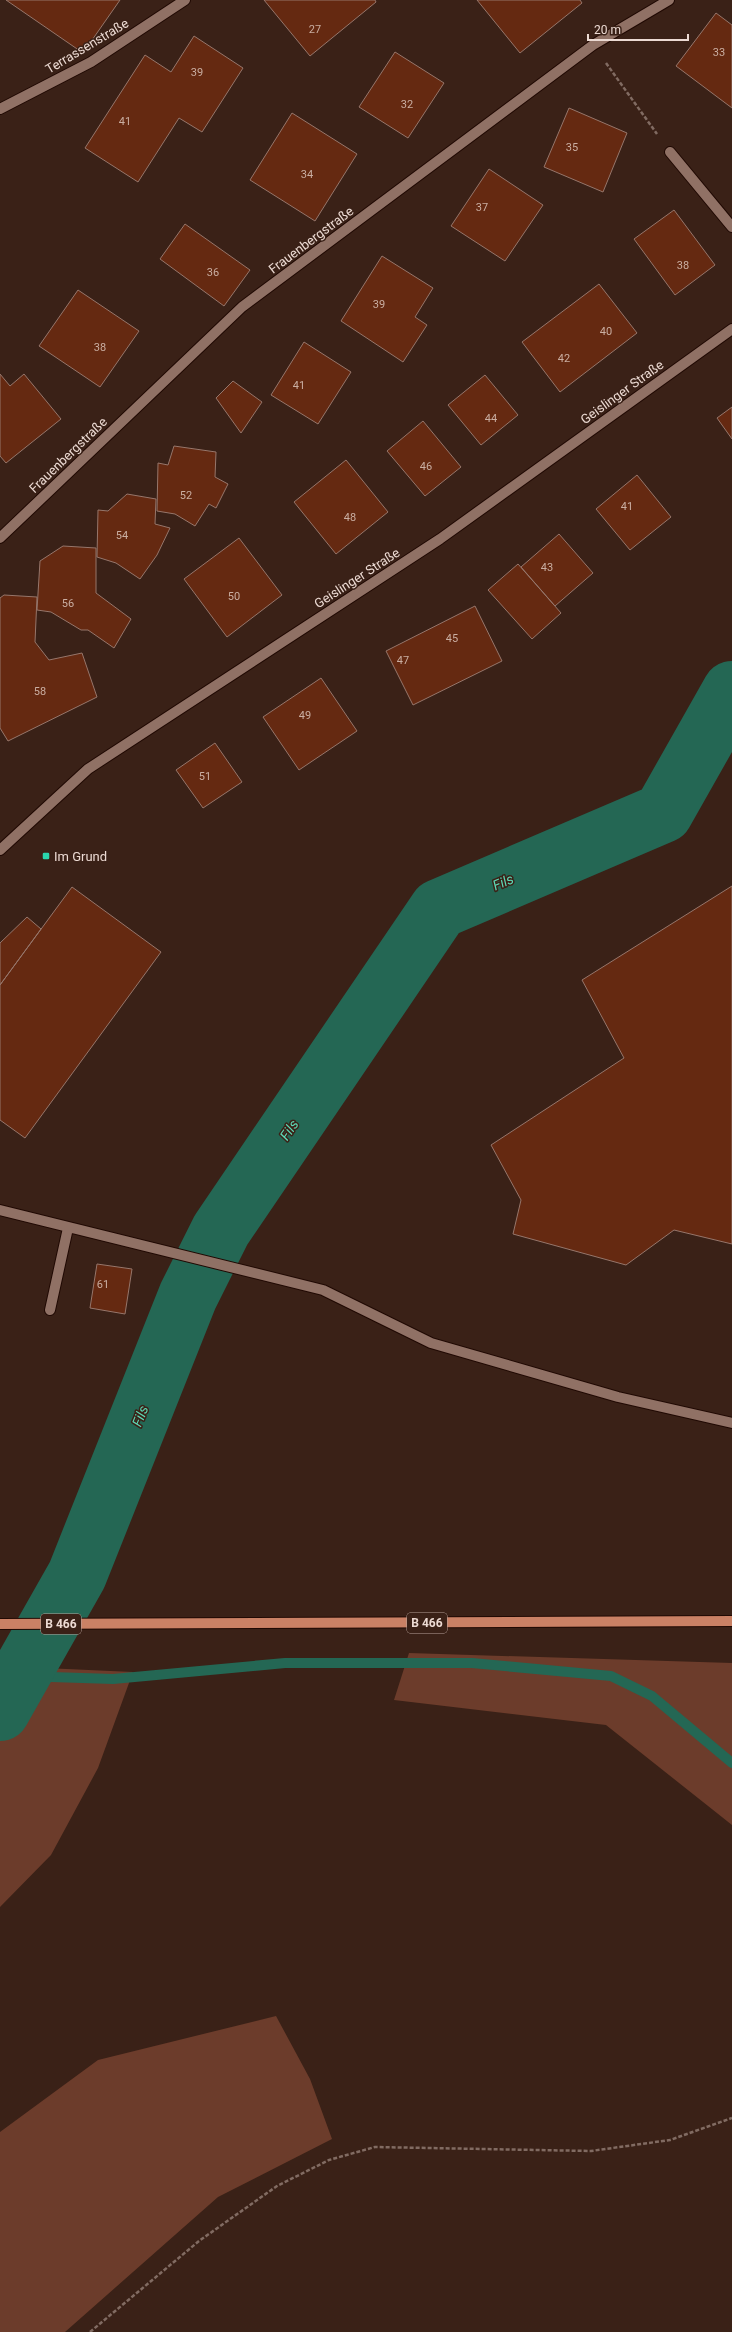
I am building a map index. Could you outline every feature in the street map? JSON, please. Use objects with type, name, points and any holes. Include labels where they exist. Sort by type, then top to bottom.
[{"type":"main road","name":"B 466","points":[[0,1624],[121,1625],[732,1621]]},
{"type":"street","name":"Terrassenstraße","points":[[0,110],[91,62],[185,0]]},
{"type":"street","name":"Frauenbergstraße","points":[[0,538],[242,308],[593,45],[669,0]]},
{"type":"street","points":[[670,152],[732,228]]},
{"type":"street","name":"Geislinger Straße","points":[[0,850],[88,769],[440,539],[732,329]]},
{"type":"street","points":[[0,1210],[323,1290],[431,1342],[618,1397],[732,1422]]},
{"type":"street","points":[[50,1310],[68,1228]]},
{"type":"path","points":[[607,64],[658,136]]},
{"type":"path","points":[[90,2332],[199,2242],[277,2186],[329,2160],[375,2147],[591,2151],[670,2140],[732,2118]]},
{"type":"shaded area","points":[[409,1653],[732,1663],[732,1825],[606,1725],[394,1700]]},
{"type":"shaded area","points":[[0,1666],[133,1672],[98,1768],[51,1855],[0,1907]]},
{"type":"shaded area","points":[[276,2016],[310,2079],[332,2139],[218,2197],[65,2332],[0,2332],[0,2132],[98,2060]]},
{"type":"building","points":[[6,0],[120,0],[83,53]]},
{"type":"building","points":[[264,0],[375,0],[376,2],[310,56]]},
{"type":"building","points":[[477,0],[580,0],[582,3],[520,53]]},
{"type":"building","points":[[716,13],[732,25],[732,108],[676,66]]},
{"type":"building","points":[[194,36],[243,68],[202,132],[179,118],[138,182],[85,148],[145,55],[171,72]]},
{"type":"building","points":[[395,52],[444,83],[408,138],[359,107]]},
{"type":"building","points":[[569,108],[627,133],[603,192],[544,167]]},
{"type":"building","points":[[292,113],[357,154],[315,221],[250,180]]},
{"type":"building","points":[[489,169],[543,205],[505,261],[451,226]]},
{"type":"building","points":[[674,210],[715,265],[675,295],[634,239]]},
{"type":"building","points":[[185,224],[250,270],[224,306],[160,259]]},
{"type":"building","points":[[382,256],[433,288],[415,317],[427,325],[403,362],[341,321]]},
{"type":"building","points":[[599,284],[637,333],[560,392],[522,342]]},
{"type":"building","points":[[78,290],[139,331],[100,387],[39,346]]},
{"type":"building","points":[[304,342],[351,372],[318,424],[271,395]]},
{"type":"building","points":[[0,374],[10,386],[24,374],[61,419],[6,463],[0,456]]},
{"type":"building","points":[[485,375],[518,415],[481,445],[448,405]]},
{"type":"building","points":[[233,381],[262,402],[241,433],[216,398]]},
{"type":"building","points":[[732,407],[732,439],[717,418]]},
{"type":"building","points":[[423,421],[461,467],[425,496],[387,451]]},
{"type":"building","points":[[174,446],[216,452],[215,477],[228,484],[216,508],[209,504],[195,526],[175,514],[157,511],[158,463],[168,465]]},
{"type":"building","points":[[346,460],[388,512],[336,554],[294,502]]},
{"type":"building","points":[[637,475],[671,517],[630,550],[596,509]]},
{"type":"building","points":[[127,494],[156,499],[155,524],[170,528],[157,555],[140,579],[116,563],[97,557],[98,510],[108,511]]},
{"type":"building","points":[[559,534],[593,573],[555,606],[521,567]]},
{"type":"building","points":[[239,538],[282,595],[227,637],[184,579]]},
{"type":"building","points":[[63,546],[96,548],[96,593],[131,619],[114,648],[88,630],[81,630],[51,612],[37,610],[40,561]]},
{"type":"building","points":[[518,564],[561,613],[532,639],[488,590]]},
{"type":"building","points":[[4,595],[37,597],[35,642],[49,660],[82,653],[97,697],[8,741],[0,728],[0,598]]},
{"type":"building","points":[[475,606],[502,661],[413,705],[386,651]]},
{"type":"building","points":[[321,678],[357,731],[299,770],[263,717]]},
{"type":"building","points":[[215,743],[242,782],[203,808],[176,770]]},
{"type":"building","points":[[732,886],[732,1244],[674,1230],[626,1265],[513,1234],[521,1200],[491,1145],[624,1058],[582,980]]},
{"type":"building","points":[[72,887],[161,952],[25,1138],[0,1120],[0,985]]},
{"type":"building","points":[[27,917],[41,929],[0,985],[0,943]]},
{"type":"building","points":[[97,1264],[132,1269],[125,1314],[90,1308]]},
{"type":"waterway","name":"Fils","points":[[0,1711],[77,1575],[188,1296],[221,1230],[439,909],[663,813],[732,691]]},
{"type":"waterway","points":[[20,1676],[113,1679],[285,1663],[472,1663],[611,1676],[652,1696],[732,1763]]},
{"type":"place","name":"Im Grund","points":[[46,856]]}]
